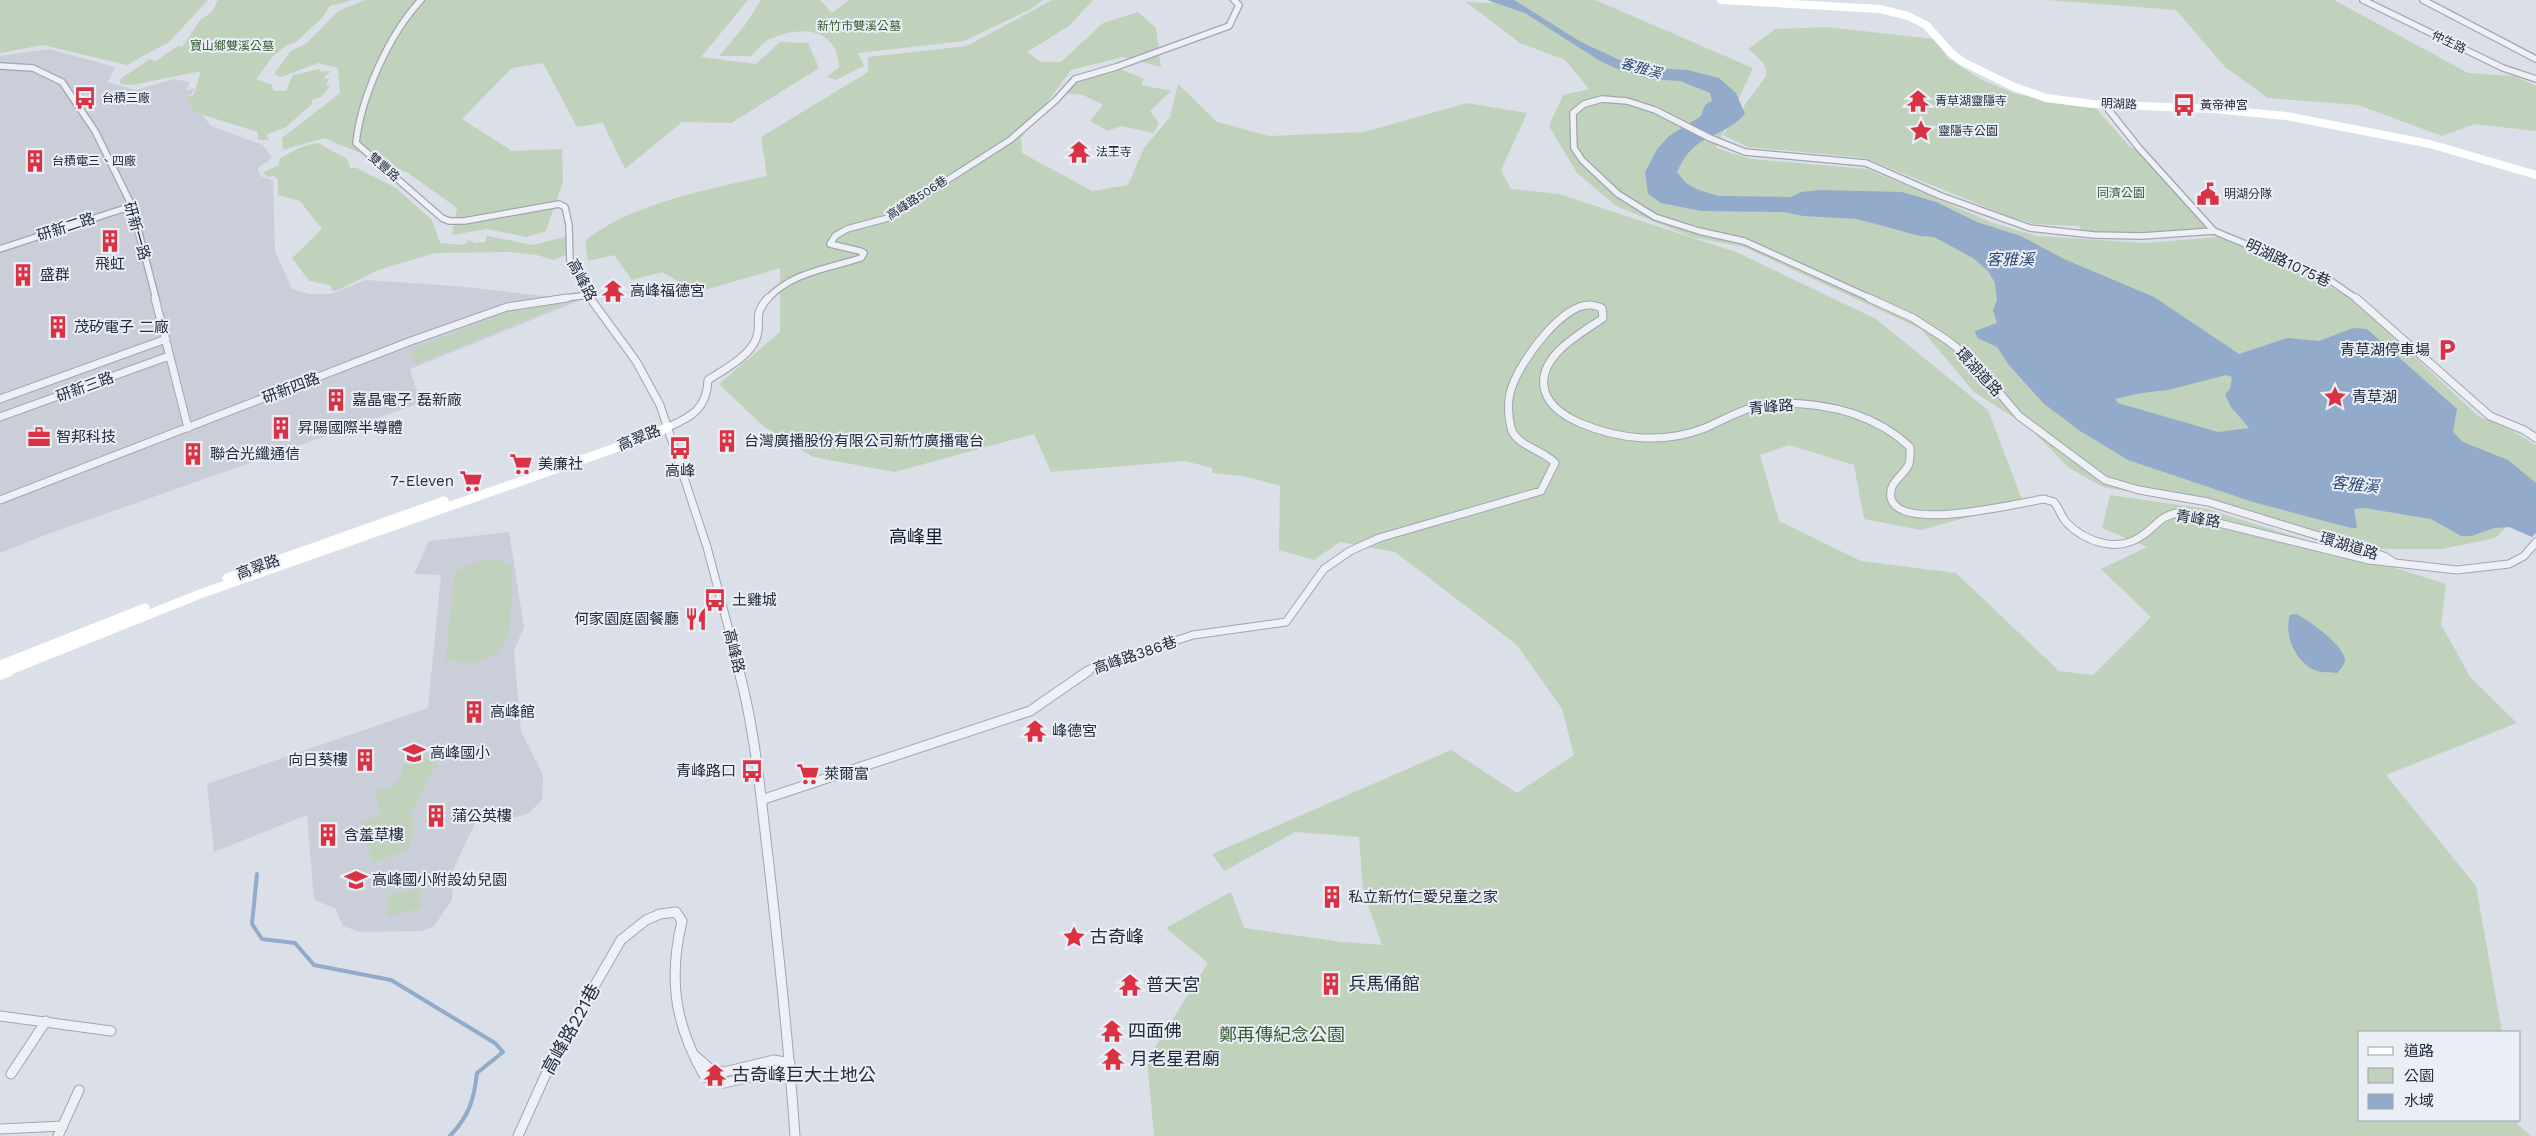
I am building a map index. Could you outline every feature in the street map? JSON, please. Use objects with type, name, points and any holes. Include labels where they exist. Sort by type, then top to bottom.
[{"type":"street","name":"雙豐路","points":[[421,0],[382,60],[370,86],[357,128],[356,142],[442,218],[448,221],[464,221],[559,204]]},
{"type":"street","name":"高峰路506巷","points":[[668,427],[688,418],[699,409],[708,396],[708,380],[754,342],[758,326],[757,315],[762,306],[780,287],[792,279],[822,267],[861,258],[864,253],[859,249],[838,248],[830,244],[835,236],[847,229],[888,218],[1010,140],[1056,100],[1075,79],[1116,67],[1229,26],[1239,10],[1239,5],[1234,0]]},
{"type":"street","name":"明湖路","points":[[1721,0],[1880,9],[1904,15],[1921,22],[1932,31],[1954,56],[2021,89],[2045,98],[2104,104],[2212,108],[2288,116],[2431,142],[2484,157],[2536,175]]},
{"type":"street","name":"仲生路","points":[[2364,0],[2392,16],[2501,67],[2522,76],[2536,78]]},
{"type":"street","name":"仲生路","points":[[2422,0],[2536,59]]},
{"type":"street","name":"研新一路","points":[[0,66],[33,68],[62,82],[95,131],[132,206],[188,428]]},
{"type":"street","name":"環湖道路","points":[[2214,231],[2142,236],[2094,235],[2030,228],[1941,196],[1866,163],[1745,152],[1710,138],[1678,121],[1627,101],[1602,99],[1584,104],[1573,113],[1574,148],[1582,160],[1618,194],[1656,217],[1699,231],[1744,241],[1914,318],[1947,340],[1971,360],[2019,416],[2106,480],[2139,490],[2208,502],[2384,556],[2396,564],[2458,570],[2485,568],[2509,564],[2524,556],[2536,542]]},
{"type":"street","name":"明湖路1075巷","points":[[2104,104],[2139,148],[2214,231],[2325,277],[2364,304],[2490,416],[2536,438]]},
{"type":"street","name":"高峰路","points":[[559,204],[565,207],[569,225],[570,264],[588,294],[636,362],[660,405],[707,546],[745,693],[761,800],[790,1063],[795,1136]]},
{"type":"street","name":"研新二路","points":[[0,248],[132,206]]},
{"type":"street","name":"研新四路","points":[[0,500],[402,345],[507,307],[588,294]]},
{"type":"street","name":"青峰路","points":[[1379,538],[1541,491],[1555,463],[1549,456],[1527,445],[1512,431],[1511,389],[1530,354],[1561,318],[1576,308],[1587,304],[1598,305],[1602,308],[1603,318],[1552,357],[1544,382],[1547,397],[1554,407],[1575,421],[1606,433],[1642,440],[1673,438],[1708,426],[1738,411],[1758,405],[1780,403],[1829,407],[1851,413],[1897,433],[1910,447],[1909,465],[1897,478],[1891,498],[1893,505],[1909,513],[1956,514],[2044,499],[2054,502],[2064,520],[2074,528],[2096,542],[2106,545],[2122,547],[2136,541],[2154,527],[2164,515],[2178,514],[2207,518],[2321,549],[2396,564]]},
{"type":"street","name":"研新三路","points":[[0,399],[166,339]]},
{"type":"street","name":"研新三路","points":[[0,417],[169,356]]},
{"type":"street","points":[[10,395],[11,413]]},
{"type":"street","name":"高翠路","points":[[0,664],[304,550],[652,428],[668,427]]},
{"type":"street","name":"高翠路","points":[[0,674],[200,594],[655,434],[668,427]]},
{"type":"street","name":"高峰路386巷","points":[[761,800],[1030,711],[1092,668],[1193,635],[1286,622],[1324,569],[1350,551],[1379,538]]},
{"type":"street","name":"高峰路221巷","points":[[518,1136],[522,1123],[554,1056],[621,940],[632,927],[649,917],[664,912],[676,912],[682,921],[674,962],[679,1022],[689,1050],[705,1077],[724,1083],[772,1072],[790,1063]]},
{"type":"street","points":[[0,1016],[111,1031]]},
{"type":"street","points":[[11,1074],[46,1021]]},
{"type":"street","points":[[58,1136],[79,1090]]},
{"type":"street","points":[[0,1130],[63,1126]]},
{"type":"shaded area","points":[[49,49],[115,67],[108,82],[136,90],[173,79],[190,82],[186,90],[195,88],[192,94],[187,96],[211,126],[263,145],[272,158],[258,168],[260,176],[273,180],[275,251],[292,289],[309,294],[331,294],[366,280],[455,286],[581,300],[410,369],[420,403],[48,534],[0,553],[0,56]]},
{"type":"shaded area","name":"高峰國小","points":[[509,532],[524,627],[514,651],[521,731],[543,775],[542,800],[528,814],[507,819],[485,817],[476,821],[453,870],[452,900],[434,926],[422,931],[360,932],[343,926],[335,908],[314,900],[307,815],[214,852],[207,784],[428,708],[441,575],[414,574],[429,541]]},
{"type":"green space","points":[[0,0],[208,0],[169,42],[127,65],[43,45],[0,53]]},
{"type":"green space","name":"寶山鄉雙溪公墓","points":[[218,0],[353,0],[330,6],[322,18],[296,42],[286,46],[273,56],[256,79],[272,85],[274,91],[286,91],[293,75],[320,69],[320,72],[331,71],[323,78],[329,79],[326,84],[330,86],[321,97],[312,100],[312,104],[286,127],[266,135],[269,140],[258,140],[258,132],[194,112],[186,98],[194,94],[201,71],[132,85],[121,84],[119,80],[150,59],[156,61],[178,46],[182,47],[201,19],[211,13]]},
{"type":"green space","points":[[365,0],[748,0],[701,57],[756,64],[780,42],[808,43],[819,68],[731,123],[682,122],[625,169],[603,123],[577,127],[543,63],[512,68],[462,119],[512,151],[562,149],[563,181],[546,231],[526,237],[487,229],[452,235],[457,208],[408,173],[324,138],[283,150],[282,138],[340,93],[338,68],[318,63],[281,77],[274,74],[291,51],[306,44],[338,11]]},
{"type":"green space","name":"新竹市雙溪公墓","points":[[761,0],[820,0],[832,13],[849,0],[1043,0],[1031,9],[964,41],[858,53],[864,66],[836,80],[827,77],[839,67],[837,54],[832,44],[825,37],[816,33],[805,31],[783,34],[763,43],[751,56],[719,56],[745,25]]},
{"type":"green space","name":"鄭再傳紀念公園","points":[[1052,0],[1093,0],[1069,26],[1027,52],[1041,62],[1061,62],[1103,23],[1138,12],[1156,28],[1161,67],[1123,57],[1071,70],[1021,138],[1022,153],[1092,191],[1128,185],[1144,148],[1170,117],[1178,84],[1217,122],[1269,136],[1364,132],[1467,103],[1527,113],[1501,170],[1511,189],[1559,194],[1736,252],[1876,319],[1988,410],[2023,502],[1921,530],[1864,519],[1854,465],[1789,445],[1760,455],[1779,521],[1861,561],[1956,573],[2059,671],[2093,675],[2151,617],[2101,569],[2147,547],[2102,528],[2110,495],[2207,509],[2446,584],[2441,624],[2470,677],[2517,723],[2386,775],[2476,886],[2502,1031],[2358,1031],[2358,1121],[2517,1121],[2518,1125],[2531,1136],[1154,1136],[1147,1060],[1208,963],[1166,928],[1231,892],[1244,928],[1342,942],[1382,945],[1363,891],[1359,837],[1295,832],[1224,871],[1212,854],[1451,750],[1517,793],[1574,755],[1562,709],[1517,645],[1395,552],[1340,542],[1314,560],[1279,550],[1280,486],[1243,476],[1212,473],[1212,468],[1185,461],[1051,472],[1034,434],[895,472],[813,457],[763,426],[719,384],[780,332],[780,268],[698,292],[662,272],[632,280],[614,255],[588,261],[585,241],[603,228],[624,217],[672,199],[767,176],[761,137],[868,72],[868,57],[967,46]]},
{"type":"green space","points":[[1499,0],[1595,0],[1753,68],[1716,148],[1751,159],[1867,169],[1993,223],[2037,236],[2145,243],[2219,237],[2331,287],[2354,300],[2478,416],[2506,427],[2536,445],[2536,499],[2495,538],[2442,549],[2373,549],[2215,506],[2103,487],[2069,468],[2029,427],[1974,392],[1921,329],[1744,247],[1692,237],[1616,206],[1577,173],[1549,126],[1563,95],[1589,89],[1565,60],[1520,43],[1466,2],[1490,3]]},
{"type":"green space","points":[[2046,0],[2334,0],[2468,73],[2514,76],[2536,86],[2536,131],[2475,124],[2442,136],[2358,105],[2268,98],[2225,67],[2176,10]]},
{"type":"green space","name":"靈隱寺公園","points":[[1826,27],[1934,39],[1949,59],[1982,80],[2016,94],[2095,107],[2131,148],[2139,148],[2214,231],[2142,236],[2082,231],[2079,226],[2034,224],[2008,216],[1865,158],[1748,147],[1723,135],[1766,76],[1763,64],[1748,49],[1776,29]]},
{"type":"green space","points":[[1116,67],[1144,79],[1141,85],[1171,91],[1150,111],[1159,123],[1153,133],[1121,126],[1108,131],[1090,121],[1103,105],[1083,95],[1064,93],[1075,79]]},
{"type":"green space","points":[[318,143],[347,159],[349,168],[357,168],[396,188],[432,220],[440,243],[464,245],[469,240],[475,243],[485,242],[487,236],[533,245],[569,236],[568,254],[553,260],[537,255],[509,252],[435,253],[378,270],[338,290],[333,291],[330,285],[309,281],[292,258],[322,229],[300,201],[278,195],[278,180],[274,176],[267,177],[263,172],[279,165],[279,159],[289,153]]},
{"type":"green space","points":[[569,302],[417,364],[410,350],[508,311]]},
{"type":"green space","points":[[484,559],[495,559],[512,566],[507,639],[498,651],[484,659],[468,663],[454,660],[445,663],[455,571]]},
{"type":"green space","points":[[422,751],[422,755],[432,762],[438,762],[412,811],[413,831],[408,850],[372,863],[362,823],[381,814],[375,790],[392,787],[402,776],[404,758]]},
{"type":"green space","points":[[421,887],[420,908],[387,917],[388,896]]},
{"type":"water","name":"青草湖","points":[[1487,0],[1514,0],[1581,42],[1624,62],[1642,67],[1687,70],[1719,78],[1736,93],[1745,114],[1736,123],[1692,149],[1677,172],[1686,183],[1696,189],[1718,196],[1791,197],[1801,192],[1821,190],[1902,192],[1936,202],[1977,222],[2021,236],[2064,259],[2154,297],[2239,354],[2287,338],[2319,341],[2353,328],[2367,329],[2457,409],[2453,432],[2463,442],[2508,460],[2536,483],[2536,533],[2532,537],[2509,527],[2494,528],[2472,536],[2461,536],[2431,519],[2364,508],[2354,509],[2357,528],[2351,528],[2253,502],[2128,460],[2080,431],[2043,403],[2008,364],[1997,347],[1977,338],[1975,331],[1997,323],[1993,310],[1997,300],[1995,283],[1988,271],[1973,258],[1934,237],[1920,236],[1857,219],[1803,216],[1784,212],[1701,211],[1661,203],[1648,194],[1645,172],[1657,149],[1669,136],[1701,116],[1705,105],[1712,101],[1710,93],[1680,81],[1650,79],[1615,68],[1600,61],[1525,13]],"holes":[[[2226,375],[2232,377],[2230,389],[2225,394],[2231,407],[2249,428],[2218,432],[2118,403],[2115,399],[2168,390]]]},
{"type":"water","points":[[2296,614],[2325,634],[2343,653],[2344,663],[2337,673],[2317,671],[2303,662],[2298,656],[2293,648],[2288,632],[2290,615]]},
{"type":"waterway","points":[[257,874],[252,924],[262,939],[295,943],[314,965],[391,980],[495,1043],[503,1052],[477,1073],[469,1107],[462,1122],[450,1136]]},
{"type":"place","name":"台積三廠","points":[[85,98]]},
{"type":"place","name":"青草湖靈隱寺","points":[[1918,101]]},
{"type":"place","name":"黃帝神宮","points":[[2184,105]]},
{"type":"place","name":"靈隱寺公園","points":[[1921,131]]},
{"type":"place","name":"法王寺","points":[[1079,152]]},
{"type":"place","name":"台積電三、四廠","points":[[35,161]]},
{"type":"place","name":"明湖分隊","points":[[2208,194]]},
{"type":"place","name":"飛虹","points":[[110,241]]},
{"type":"place","name":"盛群","points":[[23,275]]},
{"type":"place","name":"高峰福德宮","points":[[613,291]]},
{"type":"place","name":"茂矽電子 二廠","points":[[58,327]]},
{"type":"place","name":"青草湖停車場","points":[[2447,350]]},
{"type":"place","name":"青草湖","points":[[2335,397]]},
{"type":"place","name":"嘉晶電子 磊新廠","points":[[336,400]]},
{"type":"place","name":"昇陽國際半導體","points":[[281,428]]},
{"type":"place","name":"智邦科技","points":[[39,437]]},
{"type":"place","name":"台灣廣播股份有限公司新竹廣播電台","points":[[727,441]]},
{"type":"place","name":"高峰","points":[[680,448]]},
{"type":"place","name":"聯合光纖通信","points":[[193,454]]},
{"type":"place","name":"美廉社","points":[[521,464]]},
{"type":"place","name":"7-Eleven","points":[[471,481]]},
{"type":"place","name":"土雞城","points":[[715,600]]},
{"type":"place","name":"何家園庭園餐廳","points":[[696,619]]},
{"type":"place","name":"高峰館","points":[[474,712]]},
{"type":"place","name":"峰德宮","points":[[1035,731]]},
{"type":"place","name":"高峰國小","points":[[414,753]]},
{"type":"place","name":"向日葵樓","points":[[365,760]]},
{"type":"place","name":"青峰路口","points":[[752,771]]},
{"type":"place","name":"萊爾富","points":[[808,774]]},
{"type":"place","name":"蒲公英樓","points":[[436,816]]},
{"type":"place","name":"含羞草樓","points":[[328,835]]},
{"type":"place","name":"高峰國小附設幼兒園","points":[[356,880]]},
{"type":"place","name":"私立新竹仁愛兒童之家","points":[[1332,897]]},
{"type":"place","name":"古奇峰","points":[[1074,937]]},
{"type":"place","name":"兵馬俑館","points":[[1331,984]]},
{"type":"place","name":"普天宮","points":[[1130,985]]},
{"type":"place","name":"四面佛","points":[[1112,1031]]},
{"type":"place","name":"月老星君廟","points":[[1113,1059]]},
{"type":"place","name":"古奇峰巨大土地公","points":[[715,1075]]},
{"type":"district","name":"高峰里","points":[[916,537]]},
{"type":"water label","name":"客雅溪","points":[[1641,68]]},
{"type":"water label","name":"客雅溪","points":[[2010,259]]},
{"type":"water label","name":"客雅溪","points":[[2355,484]]},
{"type":"park label","name":"同濟公園","points":[[2121,193]]}]
